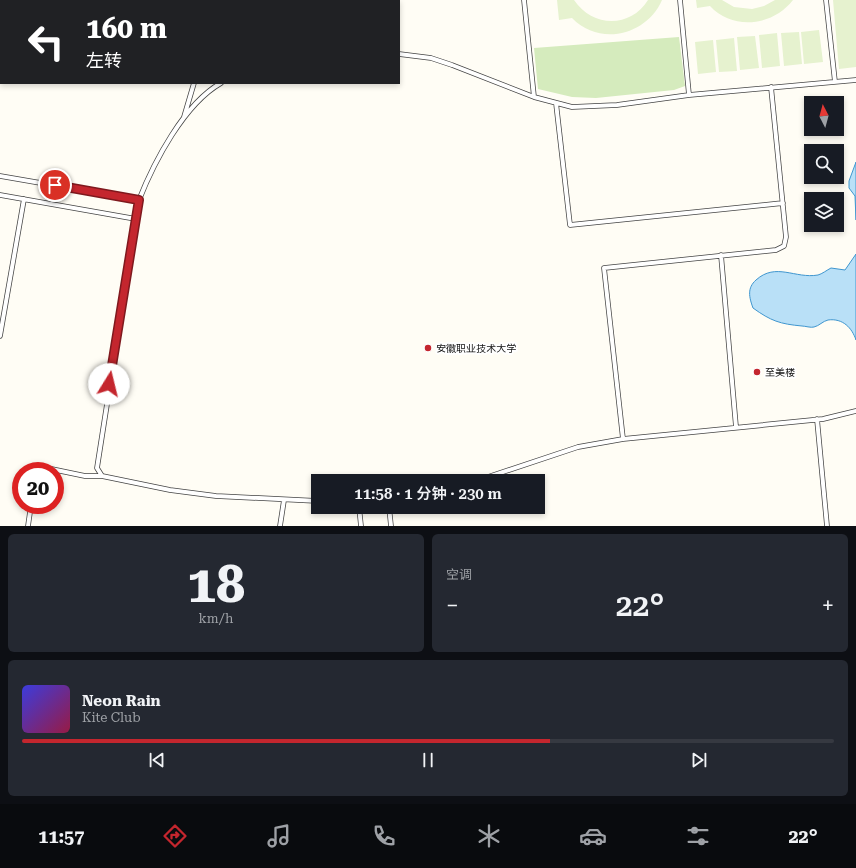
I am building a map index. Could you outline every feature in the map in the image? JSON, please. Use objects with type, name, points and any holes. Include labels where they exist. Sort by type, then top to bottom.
[{"type":"lane","points":[[524,0],[534,97]]},
{"type":"lane","points":[[680,0],[689,95]]},
{"type":"lane","points":[[826,0],[835,82]]},
{"type":"lane","points":[[400,54],[431,58],[534,97],[572,107],[617,105],[689,95],[856,80]]},
{"type":"lane","points":[[184,119],[194,84]]},
{"type":"lane","points":[[102,476],[98,471],[96,461],[139,200],[156,162],[184,119],[203,97],[220,84]]},
{"type":"lane","points":[[623,439],[604,268],[776,250],[784,246],[786,237],[771,87]]},
{"type":"lane","points":[[556,103],[570,225],[783,203]]},
{"type":"lane","points":[[0,176],[139,200]]},
{"type":"lane","points":[[0,195],[136,219]]},
{"type":"lane","points":[[0,336],[24,199]]},
{"type":"lane","points":[[721,255],[736,427]]},
{"type":"lane","points":[[497,474],[578,447],[623,439],[817,419],[856,412]]},
{"type":"lane","points":[[817,419],[827,526]]},
{"type":"lane","points":[[64,472],[85,476],[102,476],[170,490],[216,496],[311,502]]},
{"type":"lane","points":[[280,526],[284,500]]},
{"type":"lane","points":[[28,526],[30,514]]},
{"type":"lane","points":[[360,514],[361,526]]},
{"type":"lane","points":[[390,514],[391,526]]},
{"type":"green space","points":[[557,0],[574,0],[582,9],[591,15],[601,20],[611,21],[621,20],[631,16],[648,0],[662,0],[655,12],[646,22],[634,29],[622,33],[609,34],[596,32],[583,27],[572,18],[559,20]]},
{"type":"green space","points":[[696,0],[722,0],[734,7],[752,9],[764,6],[775,0],[793,0],[785,9],[764,20],[741,22],[719,14],[710,6],[697,8]]},
{"type":"green space","points":[[833,0],[856,0],[856,67],[839,69]]},
{"type":"green space","points":[[819,30],[823,62],[804,64],[801,32]]},
{"type":"green space","points":[[799,32],[802,64],[784,66],[781,33]]},
{"type":"green space","points":[[777,33],[780,66],[762,68],[759,35]]},
{"type":"green space","points":[[755,36],[759,68],[740,70],[737,37]]},
{"type":"green space","points":[[679,37],[685,86],[674,90],[596,98],[572,97],[538,89],[534,48]]},
{"type":"green space","points":[[734,38],[737,71],[719,72],[716,40]]},
{"type":"green space","points":[[713,40],[716,72],[698,74],[695,42]]},
{"type":"water","points":[[856,162],[856,220],[855,196],[849,188],[849,181]]},
{"type":"water","points":[[856,254],[856,340],[849,328],[842,322],[828,320],[824,321],[818,326],[813,327],[794,325],[776,321],[753,308],[750,289],[753,283],[763,275],[771,272],[786,272],[810,276],[818,275],[831,268],[845,270]]},
{"type":"place","name":"安徽职业技术大学","points":[[428,348]]},
{"type":"place","name":"至美楼","points":[[757,372]]},
{"type":"route","points":[[55,185],[139,200],[109,384]]}]
